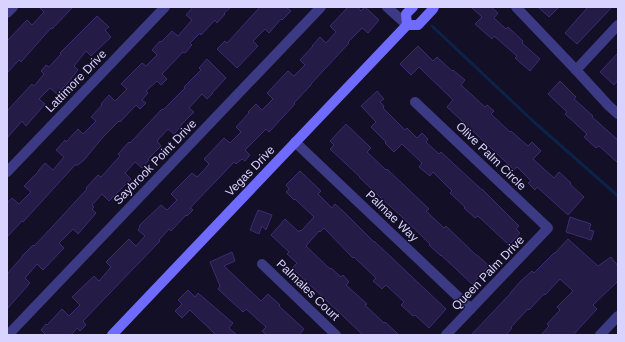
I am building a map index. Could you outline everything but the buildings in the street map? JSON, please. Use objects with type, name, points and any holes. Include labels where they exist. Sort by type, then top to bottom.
[{"type":"main road","name":"Vegas Drive","points":[[407,25],[406,14],[413,7]]},
{"type":"main road","name":"Vegas Drive","points":[[112,335],[407,25],[418,25],[434,7]]},
{"type":"street","points":[[7,13],[13,7]]},
{"type":"street","name":"Lattimore Drive","points":[[7,172],[165,7]]},
{"type":"street","name":"Saybrook Point Drive","points":[[8,334],[321,7]]},
{"type":"street","points":[[387,7],[407,25]]},
{"type":"street","points":[[516,7],[618,114]]},
{"type":"street","points":[[576,70],[618,25]]},
{"type":"street","name":"Olive Palm Circle","points":[[416,102],[548,228]]},
{"type":"street","name":"Palmae Way","points":[[295,142],[470,309]]},
{"type":"street","name":"Queen Palm Drive","points":[[446,335],[548,228]]},
{"type":"street","name":"Palmales Court","points":[[262,264],[336,335]]},
{"type":"street","points":[[600,335],[618,316]]},
{"type":"waterway","points":[[432,26],[534,122],[618,196]]}]
